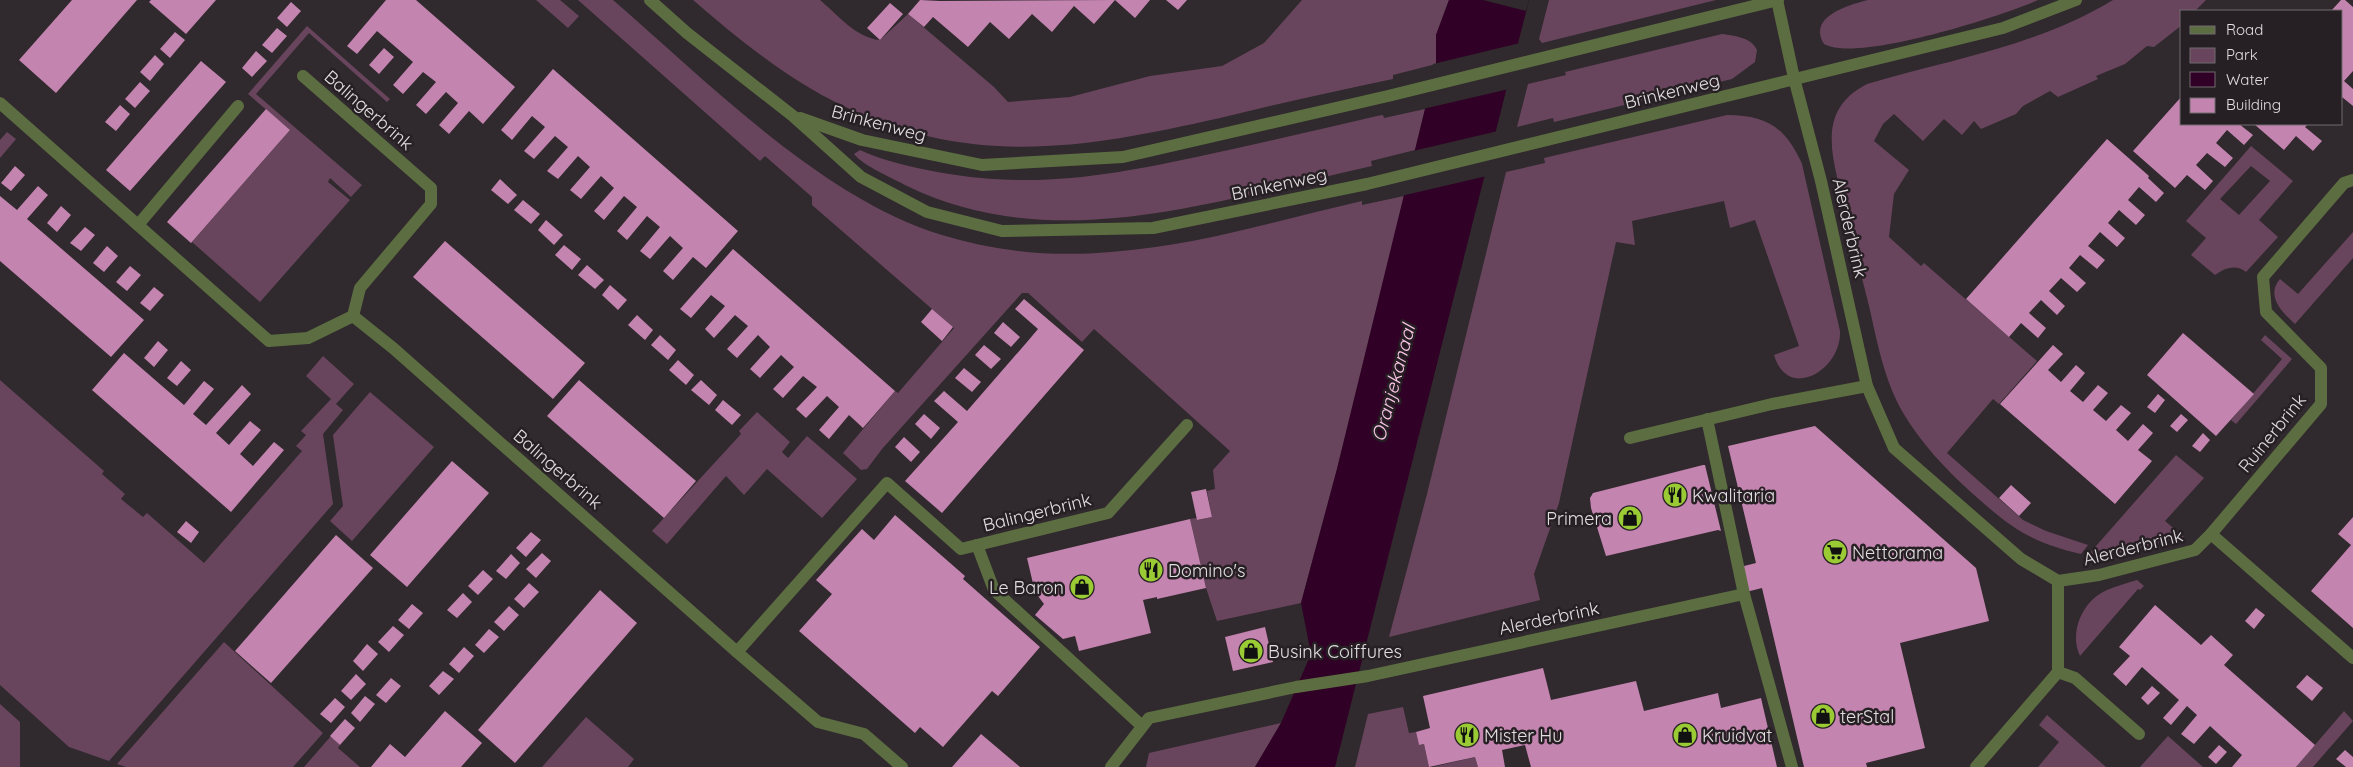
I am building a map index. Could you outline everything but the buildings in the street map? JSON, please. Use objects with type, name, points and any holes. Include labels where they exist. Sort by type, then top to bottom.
[{"type":"street","name":"Brinkenweg","points":[[650,0],[686,33],[793,116],[861,177],[927,212],[1002,231],[1153,228],[1366,184],[2003,28],[2076,0]]},
{"type":"street","name":"Brinkenweg","points":[[793,116],[862,140],[982,165],[1123,157],[1388,96],[1778,0],[1794,78]]},
{"type":"street","name":"Balingerbrink","points":[[303,76],[431,188],[431,204],[360,288],[353,316],[394,348],[818,722],[864,734],[902,767]]},
{"type":"street","name":"Alerderbrink","points":[[1794,78],[1821,181],[1867,386],[1894,448],[2021,559],[2058,581],[2100,575],[2195,550],[2210,534]]},
{"type":"street","points":[[0,103],[269,341],[308,338],[353,316]]},
{"type":"street","points":[[138,225],[238,106]]},
{"type":"street","name":"Ruinerbrink","points":[[2210,534],[2321,404],[2322,368],[2266,312],[2263,277],[2344,183],[2353,180]]},
{"type":"street","points":[[1630,438],[1867,386]]},
{"type":"street","points":[[1706,420],[1744,594],[1792,767]]},
{"type":"street","name":"Balingerbrink","points":[[737,652],[887,483],[961,549],[1108,513],[1187,425]]},
{"type":"street","points":[[2210,534],[2353,658]]},
{"type":"street","name":"Balingerbrink","points":[[977,545],[994,590],[1142,726]]},
{"type":"street","points":[[1976,767],[2058,672],[2058,581]]},
{"type":"street","name":"Alerderbrink","points":[[1142,726],[1149,718],[1296,686],[1362,676],[1744,594]]},
{"type":"street","points":[[2058,672],[2075,678],[2139,734]]},
{"type":"street","points":[[1111,767],[1142,726]]},
{"type":"green space","points":[[536,0],[560,0],[579,16],[568,28]]},
{"type":"green space","points":[[578,0],[613,0],[767,134],[810,166],[853,194],[897,218],[942,235],[984,246],[1026,252],[1068,254],[1143,249],[1238,231],[1362,201],[1362,205],[1404,196],[1337,469],[1301,603],[1217,621],[1206,588],[1190,519],[1196,518],[1198,520],[1212,517],[1207,491],[1215,489],[1213,470],[1230,451],[1094,329],[1082,342],[1028,293],[1022,293],[882,449],[867,469],[861,470],[843,453],[895,391],[898,393],[954,328],[812,205],[812,197],[765,156],[760,161]]},
{"type":"green space","points":[[693,0],[820,0],[855,30],[863,35],[880,40],[908,14],[994,87],[1008,102],[1070,97],[1150,76],[1222,66],[1264,43],[1302,0],[1449,0],[1436,35],[1436,64],[1393,75],[1393,79],[1128,137],[1040,146],[996,146],[951,141],[907,131],[861,114],[838,103],[772,64]]},
{"type":"green space","points":[[1549,0],[1716,0],[1542,43],[1539,39]]},
{"type":"green space","points":[[1868,0],[2038,0],[1963,26],[1897,43],[1841,48],[1824,44],[1820,35],[1821,26],[1825,20],[1841,9]]},
{"type":"green space","points":[[2113,0],[2206,0],[2196,10],[2180,10],[2180,27],[2154,47],[2147,46],[2125,64],[2096,76],[2098,79],[2058,97],[2050,91],[2023,106],[2016,114],[1981,129],[1974,121],[1962,135],[1944,119],[1923,141],[1894,114],[1883,124],[1874,141],[1909,170],[1894,194],[1889,237],[1921,266],[1924,263],[2037,361],[1999,404],[1993,399],[1947,453],[2023,520],[2046,531],[2088,545],[2081,554],[2048,545],[2022,532],[1998,516],[1943,465],[1925,445],[1902,411],[1890,386],[1878,346],[1837,177],[1832,149],[1832,136],[1837,112],[1854,92],[1867,84],[1993,50],[2054,29],[2084,16]]},
{"type":"green space","points":[[307,26],[390,99],[387,102],[309,33],[256,94],[362,185],[351,197],[330,178],[328,182],[350,200],[260,302],[192,242],[290,130],[248,94]]},
{"type":"green space","points":[[1722,34],[1747,40],[1757,50],[1755,62],[1732,79],[1554,122],[1553,118],[1517,127],[1528,84],[1566,75],[1565,72]]},
{"type":"green space","points":[[1425,109],[1415,150],[1371,161],[1372,166],[1197,206],[1138,216],[1079,220],[1020,218],[962,207],[905,185],[870,167],[854,154],[860,150],[908,166],[973,177],[1008,180],[1075,178],[1175,162],[1377,116],[1383,115],[1384,118]]},
{"type":"green space","points":[[1727,115],[1753,118],[1774,126],[1789,141],[1802,164],[1840,331],[1838,345],[1832,358],[1824,368],[1813,375],[1802,378],[1790,377],[1781,369],[1774,355],[1799,346],[1755,220],[1730,228],[1724,201],[1632,221],[1635,245],[1616,242],[1559,503],[1534,574],[1540,600],[1389,637],[1427,494],[1506,172],[1545,163],[1544,158]]},
{"type":"green space","points":[[7,132],[16,139],[0,158],[0,140]]},
{"type":"green space","points":[[2251,146],[2293,181],[2259,220],[2278,237],[2246,272],[2238,268],[2230,268],[2215,275],[2191,255],[2206,238],[2186,221]],"holes":[[[2251,166],[2270,181],[2239,215],[2220,199]]]},
{"type":"green space","points":[[2353,232],[2353,258],[2295,324],[2277,304],[2274,292],[2276,285],[2280,279],[2298,294]]},
{"type":"green space","points":[[2265,335],[2292,359],[2236,424],[2231,420],[2282,359],[2261,340]]},
{"type":"green space","points":[[323,356],[354,384],[336,404],[343,410],[323,434],[333,504],[109,761],[69,747],[0,685],[0,380],[104,471],[102,474],[125,494],[121,499],[143,517],[147,513],[204,563],[302,451],[296,446],[306,435],[301,431],[331,399],[306,376]]},
{"type":"green space","points":[[370,392],[434,447],[352,541],[330,521],[343,506],[333,435]]},
{"type":"green space","points":[[757,412],[790,442],[782,452],[788,458],[807,436],[857,479],[822,518],[767,469],[744,495],[726,476],[667,544],[652,531],[741,434],[739,431]]},
{"type":"green space","points":[[2176,455],[2204,478],[2165,521],[2184,537],[2119,553],[2089,554]]},
{"type":"green space","points":[[2137,580],[2144,586],[2140,590],[2138,589],[2080,656],[2077,647],[2077,627],[2085,609],[2098,595]]},
{"type":"green space","points":[[224,642],[323,733],[293,767],[126,767],[117,764]]},
{"type":"green space","points":[[0,704],[20,722],[20,767],[0,767]]},
{"type":"green space","points":[[1403,707],[1409,733],[1416,732],[1419,745],[1424,744],[1429,767],[1355,767],[1368,714]]},
{"type":"green space","points":[[2344,711],[2353,721],[2313,767],[2296,767]]},
{"type":"green space","points":[[2047,715],[2106,767],[2038,767],[2059,742],[2039,725]]},
{"type":"green space","points":[[586,717],[634,759],[628,767],[542,767]]},
{"type":"green space","points":[[1281,723],[1255,767],[1146,767],[1149,753]]},
{"type":"green space","points":[[331,736],[340,745],[338,748],[360,767],[304,767]]},
{"type":"green space","points":[[2168,736],[2203,767],[2140,767]]},
{"type":"green space","points":[[1475,757],[1478,767],[1433,767]]},
{"type":"water","name":"Oranjekanaal","points":[[1449,0],[1529,0],[1335,767],[1255,767],[1281,723],[1311,654],[1301,603],[1337,469],[1436,64],[1436,35]]},
{"type":"pier","points":[[1483,0],[1529,0],[1526,11]]},
{"type":"pier","points":[[1520,43],[1509,89],[1423,109],[1433,64]]},
{"type":"pier","points":[[1498,131],[1487,176],[1401,196],[1413,151]]},
{"type":"place","name":"Kwalitaria","points":[[1675,495]]},
{"type":"place","name":"Primera","points":[[1630,518]]},
{"type":"place","name":"Nettorama","points":[[1835,552]]},
{"type":"place","name":"Domino's","points":[[1151,570]]},
{"type":"place","name":"Le Baron","points":[[1082,587]]},
{"type":"place","name":"Busink Coiffures","points":[[1251,651]]},
{"type":"place","name":"terStal","points":[[1823,716]]},
{"type":"place","name":"Mister Hu","points":[[1467,735]]},
{"type":"place","name":"Kruidvat","points":[[1685,735]]}]
